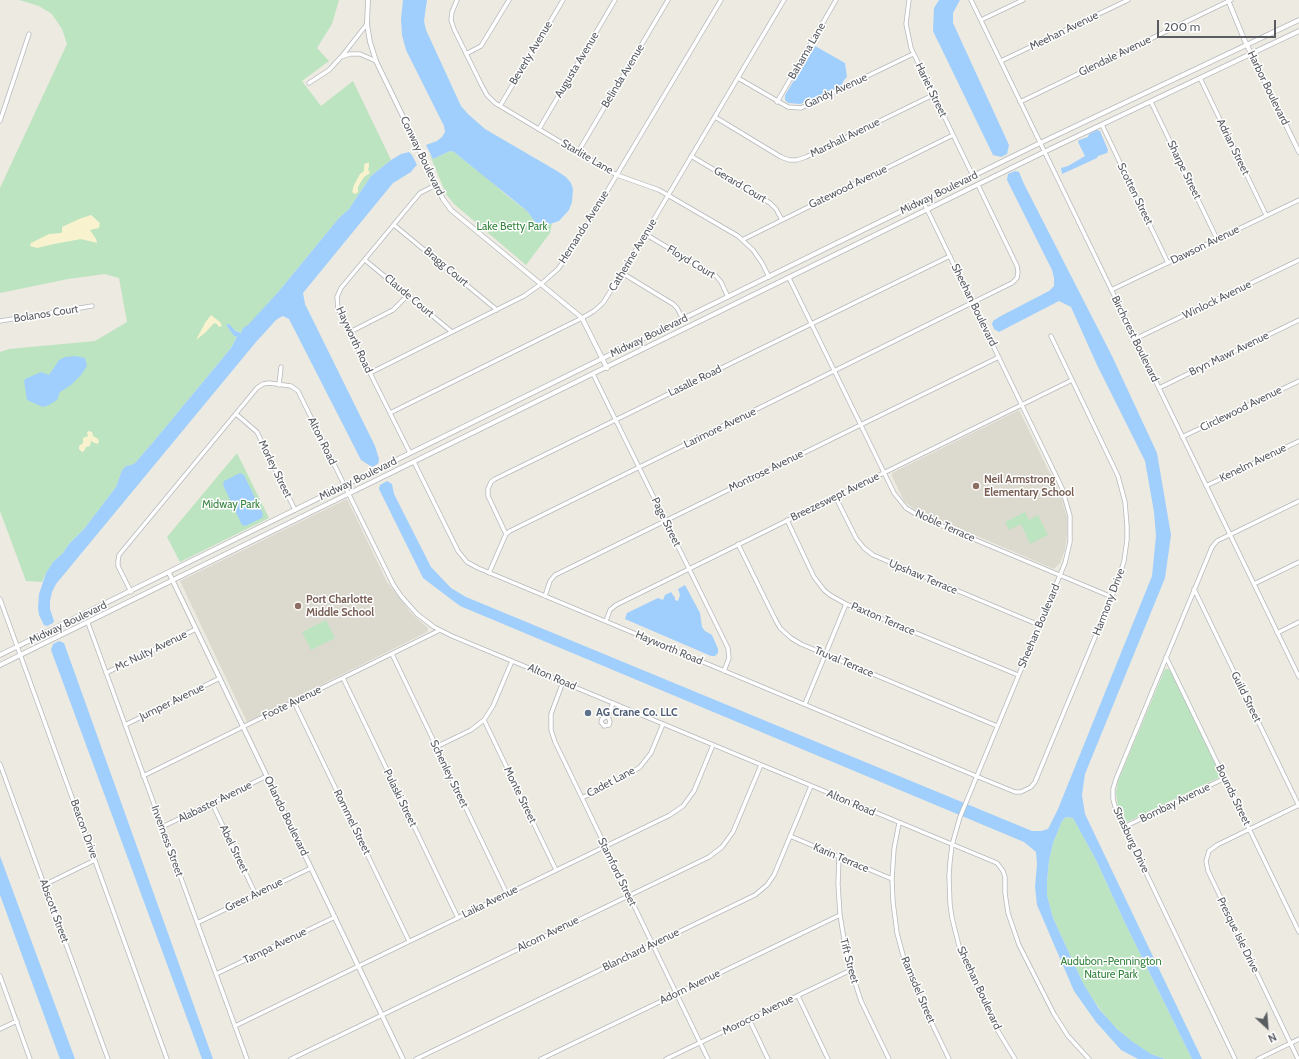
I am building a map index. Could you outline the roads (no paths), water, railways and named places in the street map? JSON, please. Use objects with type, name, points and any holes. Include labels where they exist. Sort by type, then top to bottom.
[{"type":"street","name":"Conway Boulevard","points":[[368,0],[367,24],[370,42],[376,61],[443,199],[451,210],[582,318],[607,368]]},
{"type":"street","name":"Starlite Lane","points":[[457,0],[452,12],[451,20],[454,29],[484,90],[491,99],[500,106],[578,152],[618,174],[650,186],[668,195],[742,240],[759,258],[769,277]]},
{"type":"street","points":[[466,54],[481,46],[509,0]]},
{"type":"street","name":"Beverly Avenue","points":[[500,106],[563,0]]},
{"type":"street","name":"Augusta Avenue","points":[[539,129],[615,0]]},
{"type":"street","name":"Belinda Avenue","points":[[578,152],[668,0]]},
{"type":"street","name":"Hernando Avenue","points":[[370,373],[524,296],[558,269],[570,253],[618,174],[721,0]]},
{"type":"street","name":"Catherine Avenue","points":[[390,414],[582,318],[594,311],[603,302],[622,273],[784,0]]},
{"type":"street","name":"Bahama Lane","points":[[777,102],[836,0]]},
{"type":"street","name":"Hariet Street","points":[[909,0],[906,28],[908,42],[973,176]]},
{"type":"street","name":"Birchcrest Boulevard","points":[[971,0],[1299,678]]},
{"type":"street","points":[[981,20],[1023,0]]},
{"type":"street","name":"Meehan Avenue","points":[[1001,61],[1128,0]]},
{"type":"street","name":"Harbor Boulevard","points":[[1230,0],[1251,54],[1299,152]]},
{"type":"street","name":"Glendale Avenue","points":[[1020,102],[1230,0]]},
{"type":"street","name":"Midway Boulevard","points":[[0,655],[131,592],[1040,143],[1299,20]]},
{"type":"street","points":[[309,83],[329,70],[367,24]]},
{"type":"street","name":"Midway Boulevard","points":[[0,665],[1044,152],[1299,31]]},
{"type":"street","points":[[0,121],[29,34]]},
{"type":"street","points":[[341,57],[350,54],[360,54],[376,61]]},
{"type":"street","name":"Gandy Avenue","points":[[738,78],[777,102],[788,107],[795,108],[808,106],[913,54]]},
{"type":"street","name":"Adrian Street","points":[[1200,78],[1266,215]]},
{"type":"street","name":"Marshall Avenue","points":[[715,117],[781,157],[789,160],[797,160],[934,95]]},
{"type":"street","name":"Sharpe Street","points":[[1151,102],[1217,239]]},
{"type":"street","points":[[0,103],[5,105]]},
{"type":"street","name":"Scotten Street","points":[[1102,125],[1168,263]]},
{"type":"street","name":"Gatewood Avenue","points":[[742,240],[954,135]]},
{"type":"street","name":"Gerard Court","points":[[692,156],[770,203],[776,209],[782,220]]},
{"type":"street","name":"Hayworth Road","points":[[410,453],[338,309],[337,296],[341,288],[420,193],[436,185]]},
{"type":"street","points":[[972,303],[1012,283],[1018,272],[1017,266],[978,185]]},
{"type":"street","name":"Dawson Avenue","points":[[1111,290],[1299,200]]},
{"type":"street","name":"Sheehan Boulevard","points":[[923,201],[1062,488],[1069,508],[1071,525],[1067,557],[966,801],[952,845],[950,862],[949,890],[955,932],[968,969],[998,1031],[1015,1059]]},
{"type":"street","name":"Bragg Court","points":[[394,225],[497,310]]},
{"type":"street","name":"Floyd Court","points":[[645,234],[716,276],[721,282],[728,297]]},
{"type":"street","name":"Lasalle Road","points":[[506,534],[488,496],[488,489],[491,482],[950,256]]},
{"type":"street","name":"Claude Court","points":[[365,260],[452,332]]},
{"type":"street","name":"Winlock Avenue","points":[[1135,339],[1299,260]]},
{"type":"street","points":[[622,273],[673,304],[683,319]]},
{"type":"street","name":"Noble Terrace","points":[[789,278],[898,499],[910,511],[921,517],[1112,596]]},
{"type":"street","points":[[350,332],[393,310],[408,295]]},
{"type":"street","name":"Larimore Avenue","points":[[506,534],[972,303]]},
{"type":"street","name":"Bolanos Court","points":[[0,321],[92,306]]},
{"type":"street","name":"Bryn Mawr Avenue","points":[[1159,388],[1299,320]]},
{"type":"street","name":"Harmony Drive","points":[[976,776],[1015,792],[1021,792],[1031,787],[1035,782],[1121,574],[1126,550],[1127,526],[1125,502],[1115,469],[1051,336]]},
{"type":"street","name":"Montrose Avenue","points":[[544,596],[550,581],[555,575],[998,357]]},
{"type":"street","points":[[279,385],[281,367]]},
{"type":"street","name":"Page Street","points":[[594,374],[728,648],[729,658],[724,671]]},
{"type":"street","name":"Breezeswept Avenue","points":[[606,621],[610,610],[616,604],[1072,380]]},
{"type":"street","name":"Circlewood Avenue","points":[[1182,437],[1299,381]]},
{"type":"street","name":"Alton Road","points":[[131,592],[118,566],[119,555],[257,388],[263,384],[291,386],[298,392],[397,591],[417,614],[440,630],[512,661],[997,863],[1003,871],[1008,913],[1019,945],[1054,1014],[1068,1036],[1089,1059]]},
{"type":"street","name":"Morley Street","points":[[236,414],[257,432],[295,510]]},
{"type":"street","name":"Kenelm Avenue","points":[[1206,486],[1299,441]]},
{"type":"street","name":"Hayworth Road","points":[[414,462],[458,551],[467,562],[489,573],[976,776]]},
{"type":"street","name":"Upshaw Terrace","points":[[836,496],[856,538],[864,548],[873,555],[1039,625]]},
{"type":"street","name":"Strasburg Drive","points":[[1235,1059],[1124,827],[1114,804],[1113,789],[1212,547],[1217,541],[1299,502]]},
{"type":"street","name":"Paxton Terrace","points":[[787,520],[818,583],[830,595],[846,604],[1018,675]]},
{"type":"street","points":[[489,573],[506,534]]},
{"type":"street","name":"Truval Terrace","points":[[738,544],[780,628],[796,641],[997,726]]},
{"type":"street","points":[[1254,584],[1299,562]]},
{"type":"street","name":"Orlando Boulevard","points":[[169,573],[403,1059]]},
{"type":"street","name":"Guild Street","points":[[1194,589],[1299,806]]},
{"type":"street","name":"Beacon Drive","points":[[0,599],[168,1059]]},
{"type":"street","points":[[804,704],[846,604]]},
{"type":"street","points":[[1277,633],[1299,622]]},
{"type":"street","name":"Inverness Street","points":[[88,623],[247,1059]]},
{"type":"street","name":"Mc Nulty Avenue","points":[[106,673],[196,629]]},
{"type":"street","name":"Foote Avenue","points":[[144,776],[440,630]]},
{"type":"street","name":"Schenley Street","points":[[392,654],[507,894]]},
{"type":"street","name":"Bounds Street","points":[[1166,658],[1299,932]]},
{"type":"street","points":[[436,747],[471,730],[484,720],[494,706],[512,661]]},
{"type":"street","name":"Jumper Avenue","points":[[125,725],[220,678]]},
{"type":"street","name":"Pulaski Street","points":[[343,678],[458,918]]},
{"type":"street","name":"Stamford Street","points":[[563,682],[551,714],[551,730],[555,742],[708,1059]]},
{"type":"street","name":"Rommel Street","points":[[294,702],[409,941]]},
{"type":"street","points":[[608,716],[613,703]]},
{"type":"street","name":"Monte Street","points":[[484,720],[556,870]]},
{"type":"street","name":"Cadet Lane","points":[[582,798],[628,775],[640,767],[651,753],[663,724]]},
{"type":"street","name":"Laika Avenue","points":[[235,1026],[670,815],[683,806],[694,791],[713,745]]},
{"type":"street","name":"Abscott Street","points":[[0,764],[108,1059]]},
{"type":"street","name":"Alcorn Avenue","points":[[291,1059],[709,857],[722,847],[733,832],[761,765]]},
{"type":"street","name":"Alabaster Avenue","points":[[162,827],[267,776]]},
{"type":"street","name":"Bombay Avenue","points":[[1124,827],[1225,778]]},
{"type":"street","name":"Blanchard Avenue","points":[[416,1059],[760,892],[774,875],[811,786]]},
{"type":"street","name":"Abel Street","points":[[212,803],[256,895]]},
{"type":"street","name":"Presque Isle Drive","points":[[1298,1059],[1206,866],[1207,856],[1213,848],[1299,806]]},
{"type":"street","name":"Ramsdel Street","points":[[899,823],[894,849],[892,879],[895,917],[904,959],[916,989],[949,1059]]},
{"type":"street","name":"Karin Terrace","points":[[790,836],[892,879]]},
{"type":"street","name":"Tift Street","points":[[839,857],[838,884],[840,915],[850,970],[864,1006],[889,1059]]},
{"type":"street","points":[[44,885],[95,860]]},
{"type":"street","name":"Greer Avenue","points":[[197,923],[311,868]]},
{"type":"street","name":"Adorn Avenue","points":[[541,1059],[840,915]]},
{"type":"street","name":"Tampa Avenue","points":[[216,974],[335,917]]},
{"type":"street","name":"Morocco Avenue","points":[[666,1059],[850,970]]},
{"type":"street","points":[[0,976],[30,1059]]},
{"type":"street","points":[[798,996],[828,1059]]},
{"type":"street","points":[[749,1019],[768,1059]]},
{"type":"street","points":[[0,1029],[17,1021]]},
{"type":"street","points":[[1258,1059],[1299,1039]]},
{"type":"water","points":[[403,0],[427,0],[424,21],[426,30],[461,106],[468,114],[485,129],[557,171],[566,177],[571,183],[573,189],[572,202],[569,210],[559,221],[547,225],[536,223],[527,211],[454,152],[450,151],[433,159],[426,145],[437,141],[442,137],[445,132],[444,126],[406,50],[402,35],[401,19]]},
{"type":"water","points":[[939,0],[960,0],[953,13],[953,23],[1009,145],[1007,154],[1001,157],[993,155],[933,31],[934,8]]},
{"type":"water","points":[[815,46],[845,63],[847,77],[842,85],[812,100],[800,104],[788,103],[785,100],[785,95]]},
{"type":"water","points":[[1097,130],[1100,131],[1108,150],[1107,153],[1062,174],[1061,168],[1068,166],[1085,156],[1078,142],[1079,140],[1088,137],[1089,134]]},
{"type":"water","points":[[409,152],[417,165],[411,172],[393,183],[303,293],[305,304],[375,446],[379,459],[378,464],[372,467],[361,460],[289,319],[283,316],[276,320],[256,342],[56,584],[50,601],[50,609],[54,621],[47,626],[44,625],[39,615],[38,608],[39,594],[46,573],[53,562],[84,529],[116,487],[122,470],[126,466],[135,463],[231,348],[237,337],[234,336],[226,325],[229,324],[236,331],[241,333],[243,328],[248,325],[279,291],[339,218],[349,209],[371,176],[391,160],[401,154]]},
{"type":"water","points":[[1015,171],[1019,172],[1112,356],[1157,453],[1171,535],[1165,578],[1085,774],[1082,795],[1085,814],[1202,1059],[1192,1059],[1125,923],[1096,860],[1073,818],[1066,817],[1062,821],[1053,843],[1049,861],[1047,895],[1053,918],[1083,983],[1099,1009],[1117,1029],[1133,1042],[1151,1054],[1165,1059],[1138,1059],[1121,1050],[1096,1022],[1074,991],[1037,905],[1035,887],[1037,864],[1036,852],[1024,842],[460,606],[423,578],[379,489],[380,485],[387,481],[392,484],[394,494],[431,567],[451,588],[466,597],[1032,831],[1048,829],[1058,809],[1152,576],[1156,536],[1154,512],[1145,461],[1097,365],[1071,307],[1059,301],[999,332],[994,329],[992,324],[993,321],[999,317],[1049,291],[1054,286],[1052,270],[1007,180],[1008,174]]},
{"type":"water","points":[[75,356],[85,358],[87,366],[81,375],[71,385],[60,392],[57,400],[43,407],[27,400],[25,379],[41,372],[49,375],[59,360],[65,357]]},
{"type":"water","points":[[240,473],[244,475],[263,514],[262,518],[245,526],[242,525],[223,485],[224,481]]},
{"type":"water","points":[[685,585],[700,613],[702,627],[705,631],[712,635],[718,649],[718,653],[715,656],[711,656],[625,619],[627,613],[658,598],[663,600],[665,595],[671,592],[675,600],[678,601],[680,595],[678,589]]},
{"type":"water","points":[[59,641],[64,643],[213,1059],[202,1059],[51,650],[53,644]]},
{"type":"water","points":[[0,856],[75,1059],[60,1059],[0,895]]},
{"type":"place","name":"Neil Armstrong Elementary School","points":[[976,486]]},
{"type":"place","name":"Port Charlotte Middle School","points":[[298,606]]},
{"type":"place","name":"AG Crane Co. LLC","points":[[588,713]]},
{"type":"park label","name":"Lake Betty Park","points":[[512,227]]},
{"type":"park label","name":"Midway Park","points":[[231,505]]},
{"type":"park label","name":"Audubon-Pennington Nature Park","points":[[1111,968]]}]
